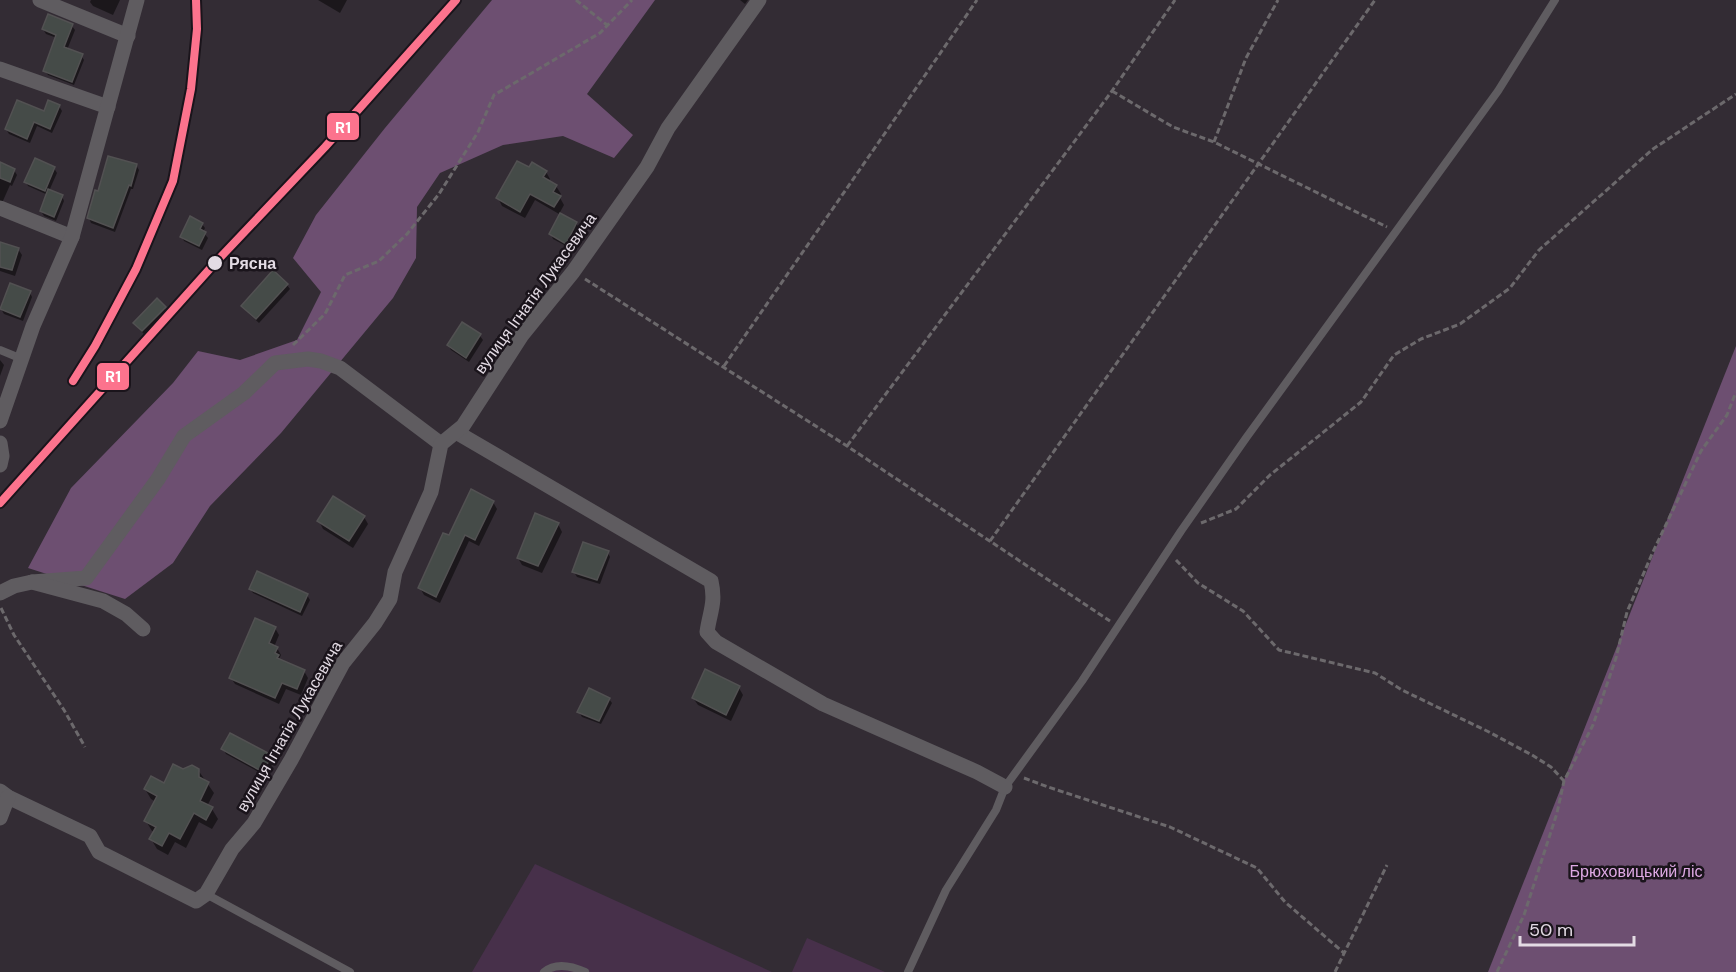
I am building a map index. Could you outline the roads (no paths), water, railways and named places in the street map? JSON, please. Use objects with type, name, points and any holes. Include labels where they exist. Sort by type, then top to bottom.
[{"type":"street","points":[[40,0],[128,36]]},
{"type":"street","points":[[0,421],[33,326],[72,237],[137,0]]},
{"type":"street","name":"вулиця Ігнатія Лукасевича","points":[[206,894],[232,849],[254,823],[270,797],[343,663],[375,623],[390,599],[395,572],[431,492],[441,444],[463,426],[522,335],[573,272],[647,167],[668,128],[759,0]]},
{"type":"street","points":[[0,69],[108,107]]},
{"type":"street","points":[[0,208],[72,237]]},
{"type":"street","points":[[0,593],[14,586],[32,582],[86,578],[158,479],[184,436],[244,393],[275,363],[308,359],[340,368],[441,444]]},
{"type":"street","points":[[456,432],[711,581],[714,605],[706,632],[716,642],[823,704],[977,772],[1005,787]]},
{"type":"street","points":[[0,443],[2,456],[0,465]]},
{"type":"street","points":[[32,582],[103,601],[126,614],[143,629]]},
{"type":"street","points":[[0,818],[4,794],[90,836],[99,852],[196,901],[206,894]]},
{"type":"lane","points":[[908,972],[946,890],[996,810],[1005,787],[1082,681],[1181,531],[1246,438],[1498,91],[1555,0]]},
{"type":"lane","points":[[0,350],[22,359]]},
{"type":"lane","points":[[206,894],[350,972]]},
{"type":"lane","points":[[544,972],[549,968],[572,966],[585,972]]},
{"type":"place","name":"Рясна","points":[[215,263]]},
{"type":"park label","name":"Брюховицький ліс","points":[[1636,871]]}]
